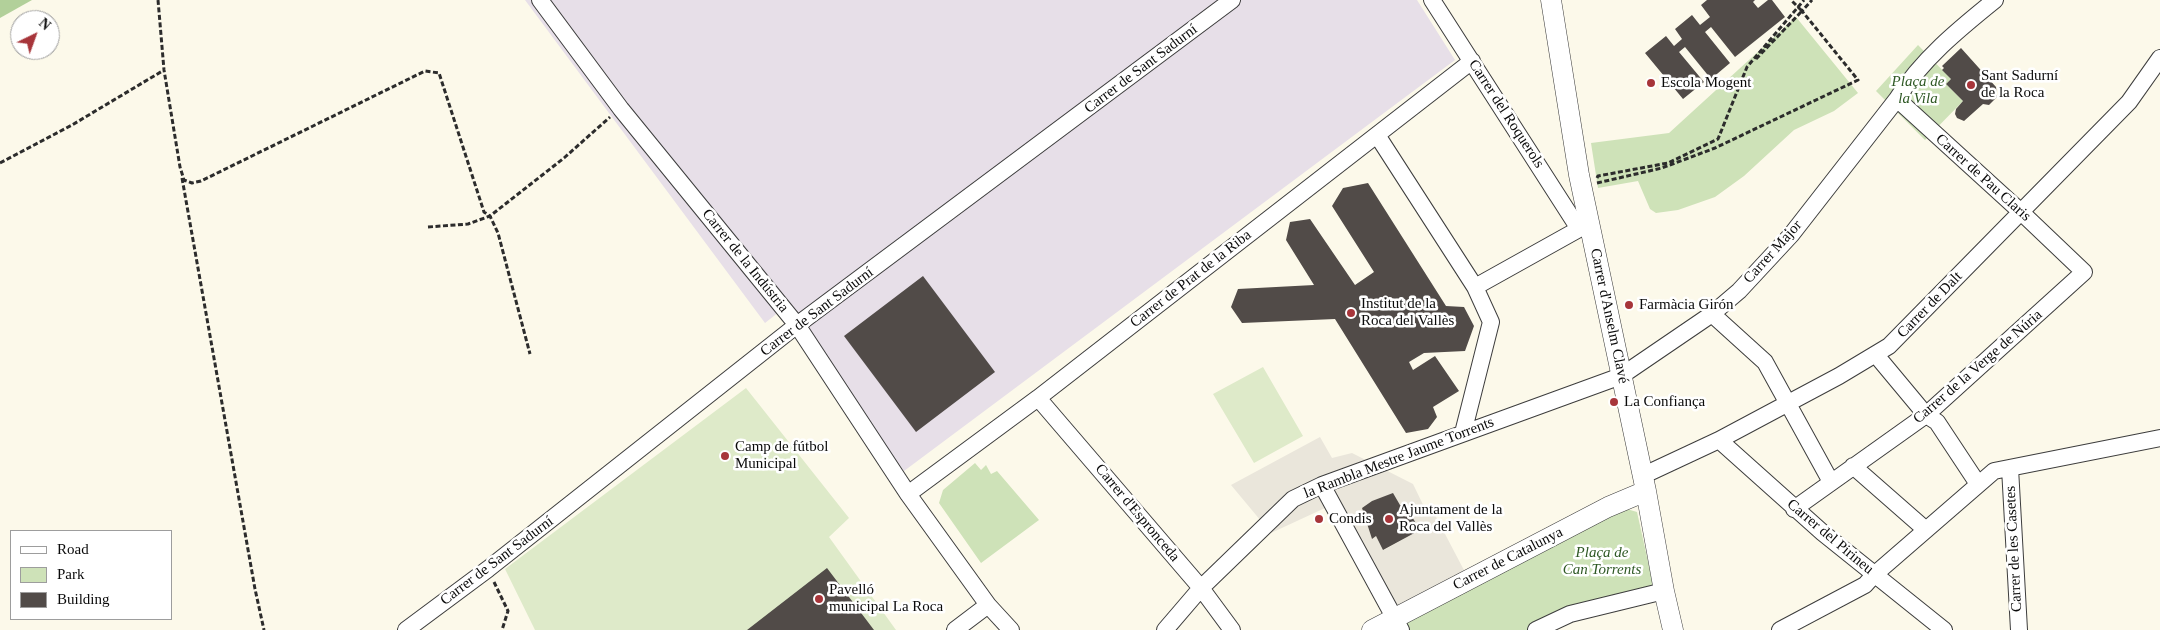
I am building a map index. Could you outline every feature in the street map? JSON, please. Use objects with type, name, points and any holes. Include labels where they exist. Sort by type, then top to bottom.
[{"type":"street","name":"Carrer de la Indústria","points":[[540,0],[621,109],[797,325],[908,494],[988,605],[1011,630]]},
{"type":"street","name":"Carrer de Sant Sadurní","points":[[406,630],[488,569],[797,325],[1232,0]]},
{"type":"street","name":"Carrer del Roquerols","points":[[1432,0],[1584,226]]},
{"type":"street","name":"Carrer d'Anselm Clavé","points":[[1551,0],[1579,175],[1584,226],[1621,376],[1673,630]]},
{"type":"street","points":[[1896,99],[1907,82],[1954,34],[1995,0]]},
{"type":"street","name":"Carrer de Dalt","points":[[1644,484],[1719,440],[1876,355],[1889,346],[2129,102],[2160,58]]},
{"type":"street","name":"Carrer de Prat de la Riba","points":[[908,494],[1038,398],[1472,61]]},
{"type":"street","name":"Carrer de Pau Claris","points":[[1896,99],[2084,272]]},
{"type":"street","name":"Carrer Major","points":[[1621,376],[1712,314],[1739,290],[1790,235],[1896,99]]},
{"type":"street","points":[[1377,135],[1475,287],[1491,322],[1463,434]]},
{"type":"street","points":[[1475,287],[1584,226]]},
{"type":"street","name":"Carrer de la Verge de Núria","points":[[1794,508],[1926,415],[2084,272]]},
{"type":"street","points":[[1712,314],[1765,362],[1831,482]]},
{"type":"street","points":[[1876,355],[1926,415],[1937,422],[1978,484]]},
{"type":"street","name":"la Rambla Mestre Jaume Torrents","points":[[1165,630],[1201,588],[1293,499],[1322,484],[1621,376]]},
{"type":"street","name":"Carrer d'Espronceda","points":[[1038,398],[1201,588],[1232,630]]},
{"type":"street","points":[[1780,630],[1865,585],[1874,574],[1994,471],[2160,438]]},
{"type":"street","name":"Carrer del Pirineu","points":[[1719,440],[1794,508],[1944,630]]},
{"type":"street","points":[[1853,466],[1926,530]]},
{"type":"street","name":"Carrer de les Casetes","points":[[2010,468],[2019,630]]},
{"type":"street","points":[[1322,484],[1398,624]]},
{"type":"street","name":"Carrer de Catalunya","points":[[1372,630],[1398,624],[1608,507],[1644,484]]},
{"type":"street","points":[[1539,629],[1570,614],[1664,591]]},
{"type":"street","name":"Carrer de la Indústria","points":[[988,605],[998,630]]},
{"type":"street","points":[[955,630],[988,605]]},
{"type":"path","points":[[158,0],[164,70],[180,167],[255,589],[264,630]]},
{"type":"path","points":[[1593,184],[1662,168],[1715,148],[1858,80],[1791,0]]},
{"type":"path","points":[[1598,176],[1668,163],[1718,139],[1747,67],[1804,0]]},
{"type":"path","points":[[1715,148],[1748,68],[1812,0]]},
{"type":"path","points":[[0,163],[72,125],[164,70]]},
{"type":"path","points":[[180,167],[184,180],[192,183],[201,181],[425,71],[439,73],[484,212],[490,216],[498,233],[530,354]]},
{"type":"path","points":[[428,227],[468,224],[490,216],[564,158],[621,109]]},
{"type":"path","points":[[488,569],[508,611],[502,630]]},
{"type":"shaded area","points":[[525,0],[1417,0],[1455,60],[904,471],[784,308],[765,323]]},
{"type":"shaded area","points":[[1320,437],[1332,458],[1352,453],[1413,484],[1428,515],[1434,513],[1466,574],[1385,615],[1325,508],[1271,533],[1231,485]],"holes":[[[1393,494],[1400,505],[1405,505],[1420,530],[1384,550],[1376,536],[1372,539],[1362,508],[1372,501]]]},
{"type":"green space","points":[[0,0],[32,0],[14,10],[10,10],[10,12],[0,18]]},
{"type":"green space","points":[[1796,17],[1858,93],[1834,111],[1794,130],[1744,176],[1715,197],[1678,210],[1656,213],[1650,209],[1638,181],[1598,188],[1591,143],[1669,133]]},
{"type":"green space","name":"Plaça de la Vila","points":[[1918,45],[1951,79],[1946,84],[1963,101],[1925,140],[1876,91]]},
{"type":"green space","points":[[1263,367],[1303,436],[1254,463],[1213,394]]},
{"type":"green space","name":"Camp de fútbol Municipal","points":[[746,388],[849,518],[829,537],[896,630],[535,630],[505,569]]},
{"type":"green space","points":[[975,463],[981,470],[986,465],[991,474],[997,471],[1039,520],[981,563],[939,503],[943,490]]},
{"type":"green space","name":"Plaça de Can Torrents","points":[[1620,507],[1637,512],[1655,593],[1531,630],[1405,630],[1399,619]]},
{"type":"building","points":[[1707,0],[1755,0],[1753,2],[1758,8],[1768,0],[1772,0],[1785,17],[1735,57],[1711,27],[1705,32],[1730,63],[1711,79],[1685,47],[1679,52],[1704,82],[1683,99],[1645,53],[1666,36],[1674,46],[1682,39],[1675,29],[1692,15],[1700,25],[1710,17],[1701,5]]},
{"type":"building","name":"Sant Sadurní de la Roca","points":[[1961,48],[1996,87],[1997,97],[1989,105],[1983,104],[1964,121],[1957,118],[1955,114],[1956,109],[1963,101],[1946,84],[1951,79],[1942,70],[1944,68],[1942,66]]},
{"type":"building","name":"Institut de la Roca del Vallès","points":[[1368,183],[1446,306],[1464,307],[1474,326],[1465,351],[1424,353],[1409,362],[1413,370],[1435,356],[1459,391],[1433,407],[1437,417],[1428,429],[1406,433],[1335,319],[1242,323],[1231,307],[1238,289],[1314,285],[1286,240],[1290,222],[1310,219],[1355,285],[1374,272],[1332,206],[1343,188]]},
{"type":"building","points":[[923,276],[995,372],[916,432],[844,336]]},
{"type":"building","name":"Ajuntament de la Roca del Vallès","points":[[1393,493],[1400,505],[1405,505],[1420,530],[1383,550],[1376,536],[1372,539],[1362,508],[1372,501]]},
{"type":"building","name":"Pavelló municipal La Roca","points":[[827,568],[874,630],[747,630]]},
{"type":"place","name":"Escola Mogent","points":[[1651,83]]},
{"type":"place","name":"Sant Sadurní de la Roca","points":[[1971,85]]},
{"type":"place","name":"Farmàcia Girón","points":[[1629,305]]},
{"type":"place","name":"Institut de la Roca del Vallès","points":[[1351,313]]},
{"type":"place","name":"La Confiança","points":[[1614,402]]},
{"type":"place","name":"Camp de fútbol Municipal","points":[[725,456]]},
{"type":"place","name":"Condis","points":[[1319,519]]},
{"type":"place","name":"Ajuntament de la Roca del Vallès","points":[[1389,519]]},
{"type":"place","name":"Pavelló municipal La Roca","points":[[819,599]]}]
